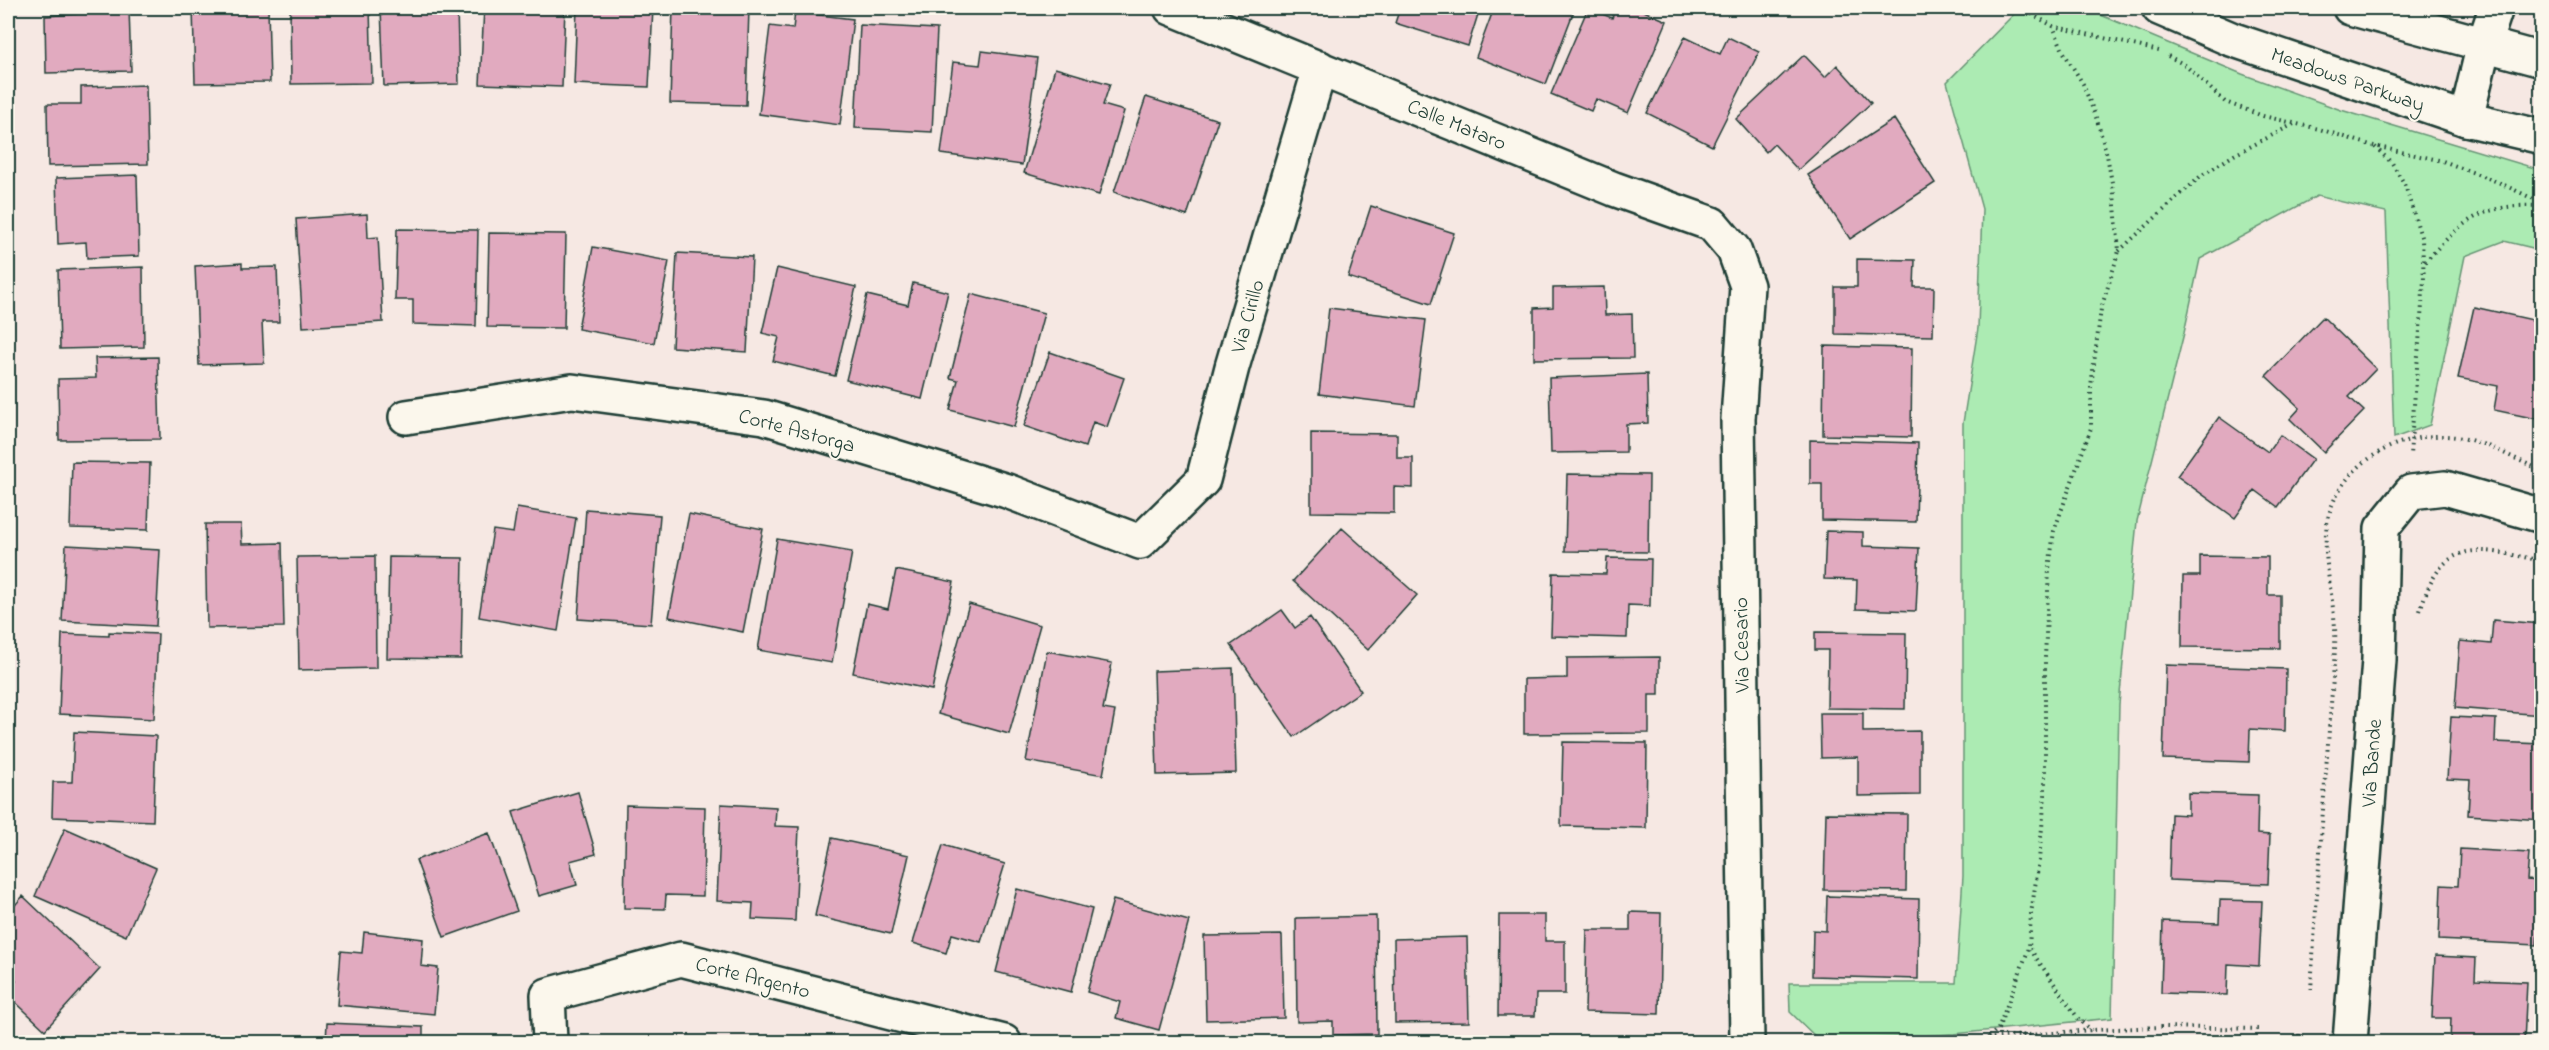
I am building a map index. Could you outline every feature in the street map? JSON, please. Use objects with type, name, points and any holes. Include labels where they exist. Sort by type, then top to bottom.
[{"type":"street","name":"Calle Mataro","points":[[1171,8],[1614,189],[1712,224],[1734,250]]},
{"type":"street","name":"Meadows Parkway","points":[[2159,8],[2231,39],[2466,119],[2541,137]]},
{"type":"street","points":[[2350,8],[2541,60]]},
{"type":"street","points":[[2466,119],[2484,44],[2496,8]]},
{"type":"street","name":"Via Cirillo","points":[[1140,542],[1203,480],[1232,367],[1320,68]]},
{"type":"street","name":"Via Cesario","points":[[1734,250],[1747,286],[1738,419],[1747,1042]]},
{"type":"street","name":"Corte Astorga","points":[[406,417],[572,390],[764,417],[1007,492],[1140,542]]},
{"type":"street","points":[[2411,492],[2445,488],[2541,516]]},
{"type":"street","name":"Via Bande","points":[[2350,1042],[2379,660],[2382,528],[2411,492]]},
{"type":"street","name":"Corte Argento","points":[[550,1042],[548,995],[681,958],[1004,1042]]},
{"type":"path","points":[[2021,8],[2053,26],[2163,53],[2185,65],[2225,102],[2262,117],[2319,129],[2374,146],[2443,161],[2498,182],[2541,204]]},
{"type":"path","points":[[1989,1037],[1998,1029],[2030,948],[2031,914],[2045,795],[2049,569],[2054,531],[2091,428],[2091,386],[2101,309],[2119,251],[2114,194],[2107,155],[2097,120],[2083,84],[2063,51],[2053,26]]},
{"type":"path","points":[[2119,251],[2202,175],[2234,155],[2295,124]]},
{"type":"path","points":[[2374,146],[2392,163],[2405,185],[2418,224],[2424,263],[2418,376],[2410,448],[2411,492]]},
{"type":"path","points":[[2424,263],[2463,222],[2488,210],[2541,204]]},
{"type":"path","points":[[2417,618],[2427,585],[2441,565],[2456,554],[2484,551],[2541,561]]},
{"type":"path","points":[[2030,948],[2080,1021],[2092,1030]]},
{"type":"path","points":[[1939,1042],[2163,1027],[2260,1029]]},
{"type":"path","points":[[2034,1034],[2034,1042]]},
{"type":"path","points":[[2299,1034],[2299,1042]]},
{"type":"green space","points":[[2020,8],[2084,8],[2242,74],[2341,110],[2541,170],[2541,250],[2504,241],[2465,256],[2430,425],[2394,438],[2386,212],[2317,196],[2200,259],[2137,521],[2119,704],[2112,1018],[1954,1034],[1821,1042],[1790,1012],[1789,983],[1956,983],[1963,876],[1963,423],[1978,328],[1982,209],[1947,82]]},
{"type":"building","points":[[75,8],[129,8],[131,71],[46,73],[45,16],[76,14]]},
{"type":"building","points":[[193,8],[268,8],[270,82],[195,83]]},
{"type":"building","points":[[290,8],[370,8],[372,83],[291,84]]},
{"type":"building","points":[[381,8],[457,8],[459,84],[384,86]]},
{"type":"building","points":[[484,8],[565,8],[562,87],[480,84]]},
{"type":"building","points":[[577,8],[653,8],[649,87],[574,84]]},
{"type":"building","points":[[673,8],[749,8],[746,105],[670,103]]},
{"type":"building","points":[[1400,8],[1480,8],[1468,46],[1395,23]]},
{"type":"building","points":[[1494,8],[1575,8],[1546,84],[1476,57]]},
{"type":"building","points":[[1588,8],[1612,18],[1616,8],[1637,8],[1667,21],[1628,113],[1596,99],[1591,111],[1551,94]]},
{"type":"building","points":[[795,12],[853,19],[840,125],[759,114],[770,26],[793,29]]},
{"type":"building","points":[[860,25],[937,29],[932,132],[855,128]]},
{"type":"building","points":[[1685,37],[1720,54],[1728,37],[1759,52],[1712,146],[1647,113]]},
{"type":"building","points":[[982,51],[1037,58],[1022,165],[941,154],[953,62],[980,65]]},
{"type":"building","points":[[1804,55],[1825,77],[1837,65],[1871,103],[1798,170],[1774,144],[1766,152],[1736,119]]},
{"type":"building","points":[[1055,68],[1110,84],[1103,105],[1124,111],[1099,195],[1024,173]]},
{"type":"building","points":[[146,85],[148,164],[48,166],[47,104],[81,104],[81,87]]},
{"type":"building","points":[[1146,97],[1218,120],[1187,216],[1114,192]]},
{"type":"building","points":[[1894,119],[1935,183],[1850,239],[1808,175]]},
{"type":"building","points":[[137,175],[139,256],[87,258],[86,242],[58,244],[56,178]]},
{"type":"building","points":[[1371,206],[1454,233],[1431,304],[1348,277]]},
{"type":"building","points":[[367,214],[368,238],[378,237],[383,322],[303,327],[296,219]]},
{"type":"building","points":[[397,229],[478,230],[476,326],[413,324],[413,300],[395,300]]},
{"type":"building","points":[[489,233],[566,234],[564,328],[487,327]]},
{"type":"building","points":[[593,247],[669,261],[654,343],[578,329]]},
{"type":"building","points":[[677,253],[752,257],[747,352],[672,347]]},
{"type":"building","points":[[1857,259],[1915,260],[1914,287],[1934,287],[1933,336],[1835,334],[1835,287],[1857,287]]},
{"type":"building","points":[[242,263],[242,268],[277,267],[279,322],[262,322],[264,363],[199,365],[195,266]]},
{"type":"building","points":[[143,267],[144,347],[60,349],[58,270]]},
{"type":"building","points":[[777,268],[856,287],[835,376],[773,361],[779,337],[762,333]]},
{"type":"building","points":[[913,283],[948,292],[922,399],[846,380],[867,295],[908,305]]},
{"type":"building","points":[[1604,287],[1605,315],[1632,314],[1633,358],[1534,359],[1534,308],[1553,307],[1553,288]]},
{"type":"building","points":[[971,294],[1044,313],[1014,427],[950,410],[958,380],[950,378]]},
{"type":"building","points":[[2474,307],[2542,322],[2542,420],[2494,410],[2498,386],[2458,378]]},
{"type":"building","points":[[1329,308],[1426,320],[1415,406],[1319,394]]},
{"type":"building","points":[[2323,317],[2376,369],[2349,397],[2364,411],[2324,452],[2290,419],[2300,408],[2266,376]]},
{"type":"building","points":[[1824,346],[1912,348],[1911,437],[1823,435]]},
{"type":"building","points":[[1050,352],[1124,378],[1107,427],[1093,422],[1085,447],[1024,426]]},
{"type":"building","points":[[158,357],[160,439],[59,440],[58,379],[96,378],[95,358]]},
{"type":"building","points":[[1647,374],[1648,423],[1626,424],[1626,452],[1551,453],[1549,378]]},
{"type":"building","points":[[2219,417],[2268,452],[2280,435],[2313,459],[2278,507],[2255,490],[2235,518],[2177,476]]},
{"type":"building","points":[[1311,433],[1397,434],[1397,458],[1413,458],[1413,488],[1394,487],[1394,513],[1311,512]]},
{"type":"building","points":[[1810,440],[1918,443],[1916,522],[1822,520],[1822,484],[1810,484]]},
{"type":"building","points":[[72,462],[150,463],[148,530],[70,528]]},
{"type":"building","points":[[1567,474],[1649,475],[1648,552],[1565,551]]},
{"type":"building","points":[[517,508],[576,518],[558,631],[479,617],[493,530],[513,533]]},
{"type":"building","points":[[586,509],[660,515],[651,624],[578,619]]},
{"type":"building","points":[[689,514],[763,529],[743,632],[669,617]]},
{"type":"building","points":[[205,524],[241,524],[242,544],[282,543],[284,627],[207,628]]},
{"type":"building","points":[[1342,528],[1417,595],[1368,650],[1293,581]]},
{"type":"building","points":[[1826,531],[1863,532],[1863,546],[1919,548],[1916,611],[1856,609],[1857,580],[1824,579]]},
{"type":"building","points":[[777,539],[852,552],[832,663],[758,650]]},
{"type":"building","points":[[66,545],[160,550],[156,626],[62,621]]},
{"type":"building","points":[[375,556],[376,668],[299,670],[297,557]]},
{"type":"building","points":[[2200,556],[2268,557],[2268,595],[2280,595],[2280,648],[2182,647],[2183,576],[2200,576]]},
{"type":"building","points":[[389,557],[463,558],[461,659],[387,658]]},
{"type":"building","points":[[1607,558],[1651,559],[1650,606],[1628,605],[1627,638],[1551,636],[1553,573],[1606,574]]},
{"type":"building","points":[[896,570],[954,582],[932,690],[853,673],[867,604],[888,609]]},
{"type":"building","points":[[969,604],[1040,625],[1009,734],[938,714]]},
{"type":"building","points":[[1282,610],[1295,628],[1310,617],[1361,691],[1294,737],[1231,645]]},
{"type":"building","points":[[2493,620],[2542,624],[2542,715],[2455,708],[2460,641],[2491,644]]},
{"type":"building","points":[[109,632],[158,634],[154,719],[59,714],[62,634],[109,636]]},
{"type":"building","points":[[1815,632],[1906,633],[1905,709],[1827,708],[1828,650],[1815,650]]},
{"type":"building","points":[[1047,651],[1112,663],[1103,709],[1115,711],[1103,775],[1026,761]]},
{"type":"building","points":[[1659,657],[1659,695],[1649,695],[1649,733],[1524,734],[1524,679],[1567,678],[1567,658]]},
{"type":"building","points":[[2166,665],[2286,669],[2285,731],[2250,729],[2249,762],[2163,759]]},
{"type":"building","points":[[1233,668],[1236,773],[1157,775],[1154,671]]},
{"type":"building","points":[[1820,713],[1863,713],[1863,732],[1920,731],[1920,795],[1858,796],[1858,757],[1821,758]]},
{"type":"building","points":[[2451,717],[2496,719],[2495,742],[2542,744],[2542,820],[2468,815],[2470,780],[2447,779]]},
{"type":"building","points":[[74,732],[156,736],[153,821],[52,817],[53,782],[72,782]]},
{"type":"building","points":[[1563,742],[1647,743],[1646,828],[1561,826]]},
{"type":"building","points":[[578,792],[596,854],[570,861],[577,885],[539,896],[513,812]]},
{"type":"building","points":[[2188,793],[2258,795],[2257,834],[2270,835],[2268,884],[2169,880],[2171,814],[2188,815]]},
{"type":"building","points":[[721,804],[776,807],[775,826],[799,827],[795,921],[752,919],[753,903],[717,901]]},
{"type":"building","points":[[626,805],[705,807],[703,896],[666,895],[665,909],[624,908]]},
{"type":"building","points":[[1826,813],[1907,814],[1906,891],[1824,890]]},
{"type":"building","points":[[65,828],[156,868],[126,936],[35,896]]},
{"type":"building","points":[[489,833],[517,911],[444,937],[416,860]]},
{"type":"building","points":[[832,838],[909,855],[891,934],[815,916]]},
{"type":"building","points":[[943,845],[1005,864],[981,942],[952,934],[946,953],[913,943]]},
{"type":"building","points":[[2460,849],[2529,853],[2527,880],[2541,881],[2537,945],[2439,940],[2441,885],[2458,886]]},
{"type":"building","points":[[1017,889],[1092,909],[1071,992],[996,972]]},
{"type":"building","points":[[23,896],[100,969],[45,1030],[8,995],[8,990],[16,981],[8,973],[8,913]]},
{"type":"building","points":[[1827,896],[1919,899],[1918,979],[1812,976],[1813,930],[1826,931]]},
{"type":"building","points":[[1113,900],[1189,921],[1159,1030],[1116,1018],[1120,1002],[1087,992]]},
{"type":"building","points":[[2220,900],[2262,901],[2259,966],[2228,964],[2227,995],[2161,993],[2163,921],[2219,923]]},
{"type":"building","points":[[1630,912],[1661,913],[1659,1014],[1585,1012],[1587,930],[1630,930]]},
{"type":"building","points":[[1499,915],[1545,915],[1545,941],[1565,941],[1565,994],[1536,994],[1535,1016],[1498,1016]]},
{"type":"building","points":[[1376,916],[1377,1034],[1333,1035],[1333,1021],[1297,1022],[1296,918]]},
{"type":"building","points":[[364,932],[423,939],[421,966],[438,968],[434,1014],[337,1005],[341,951],[362,953]]},
{"type":"building","points":[[1282,935],[1284,1018],[1206,1020],[1204,936]]},
{"type":"building","points":[[1467,937],[1469,1022],[1395,1023],[1394,939]]},
{"type":"building","points":[[2435,956],[2476,958],[2475,980],[2527,982],[2524,1042],[2450,1042],[2451,1018],[2432,1018]]},
{"type":"building","points":[[327,1023],[423,1027],[423,1042],[326,1042]]}]
